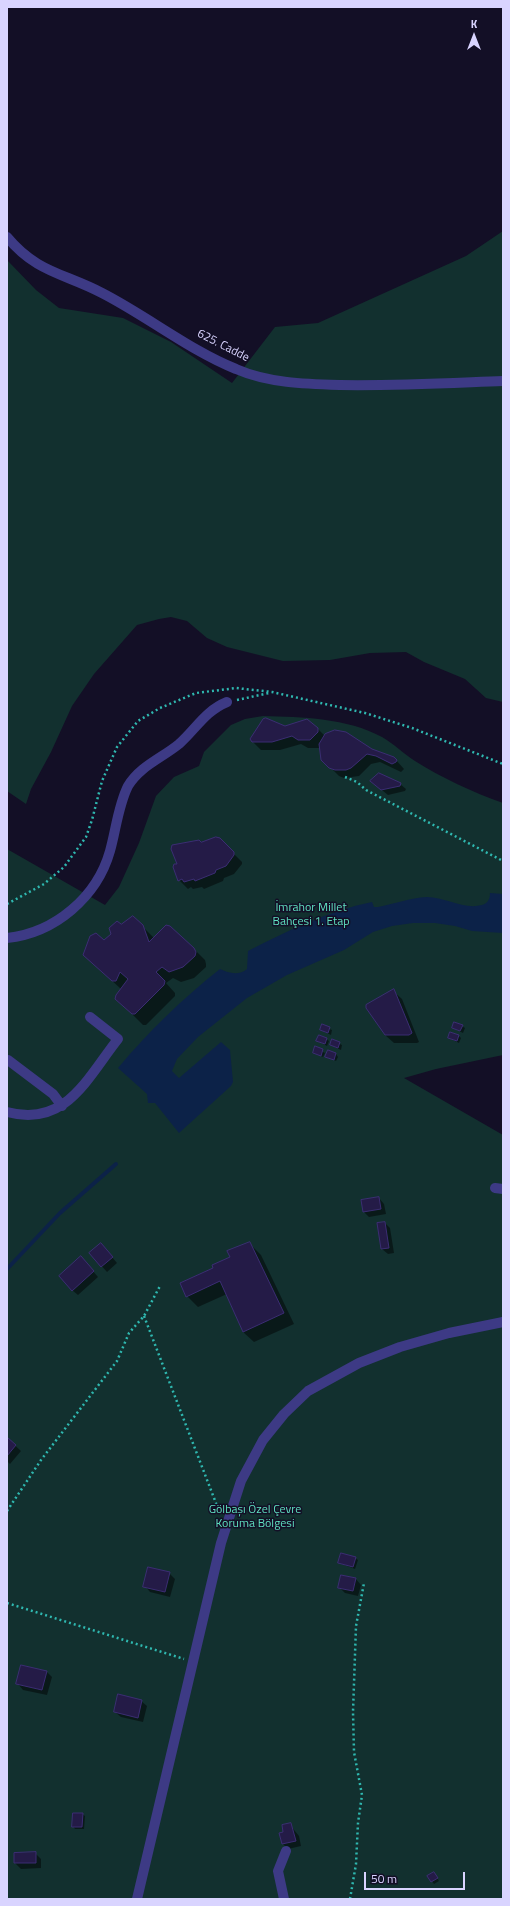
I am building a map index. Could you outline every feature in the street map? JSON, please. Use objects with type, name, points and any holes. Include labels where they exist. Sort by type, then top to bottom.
[{"type":"street","name":"625. Cadde","points":[[7,237],[29,260],[43,268],[102,293],[222,363],[256,377],[308,383],[370,386],[503,381]]},
{"type":"street","points":[[7,938],[24,936],[48,927],[68,913],[83,898],[96,881],[106,861],[122,804],[134,778],[147,766],[178,744],[211,710],[226,702]]},
{"type":"street","points":[[7,1112],[36,1115],[49,1112],[62,1106],[70,1100],[118,1039],[90,1017]]},
{"type":"street","points":[[8,1060],[53,1094],[62,1106]]},
{"type":"street","points":[[137,1899],[227,1522],[241,1481],[263,1440],[284,1414],[308,1391],[359,1363],[400,1347],[448,1333],[503,1322]]},
{"type":"street","points":[[284,1899],[278,1871],[286,1851]]},
{"type":"path","points":[[7,904],[49,880],[64,867],[86,837],[102,781],[117,747],[138,720],[160,708],[196,694],[236,688],[272,692],[365,713],[412,728],[503,764]]},
{"type":"path","points":[[226,702],[272,692]]},
{"type":"path","points":[[345,777],[357,782],[366,790],[503,861]]},
{"type":"path","points":[[7,1512],[41,1460],[117,1361],[129,1333],[144,1316],[160,1286]]},
{"type":"path","points":[[144,1316],[216,1508],[227,1522]]},
{"type":"path","points":[[350,1899],[356,1864],[358,1823],[362,1795],[354,1752],[352,1712],[356,1626],[364,1583]]},
{"type":"path","points":[[7,1602],[193,1662]]},
{"type":"green space","points":[[503,231],[503,702],[486,698],[465,679],[424,662],[406,652],[370,653],[330,660],[283,661],[227,647],[207,638],[187,621],[171,617],[159,619],[137,625],[94,674],[72,706],[51,752],[31,789],[26,804],[7,791],[7,260],[36,290],[59,308],[123,318],[171,342],[232,383],[275,327],[318,323],[466,256]]},
{"type":"green space","name":"Gölbaşı Özel Çevre Koruma Bölgesi","points":[[263,716],[309,718],[339,722],[368,731],[382,737],[411,758],[447,779],[503,803],[503,1055],[436,1069],[404,1078],[503,1135],[503,1899],[7,1899],[7,849],[105,905],[119,887],[139,843],[156,796],[174,777],[199,766],[204,752],[231,725],[245,719]]},
{"type":"water","points":[[490,893],[503,894],[503,933],[472,931],[455,926],[435,923],[413,923],[392,926],[373,932],[344,950],[287,975],[247,998],[198,1037],[177,1059],[172,1071],[179,1078],[221,1042],[230,1050],[233,1082],[231,1086],[179,1133],[155,1103],[148,1103],[147,1094],[118,1068],[154,1028],[206,980],[220,969],[226,972],[241,973],[247,969],[248,951],[278,936],[324,916],[372,902],[374,907],[378,907],[427,897],[441,899],[461,905],[475,906],[482,905],[487,902]]},
{"type":"building","points":[[266,718],[285,726],[307,719],[318,728],[318,732],[310,740],[298,740],[292,736],[272,742],[252,742],[250,739],[263,719]]},
{"type":"building","points":[[335,730],[346,732],[372,749],[394,757],[397,760],[396,762],[392,764],[376,756],[367,754],[351,768],[346,770],[335,770],[329,768],[321,760],[319,744],[325,734]]},
{"type":"building","points":[[379,773],[401,783],[400,786],[381,790],[370,781]]},
{"type":"building","points":[[216,837],[220,838],[234,852],[234,855],[226,866],[216,870],[215,873],[195,881],[194,879],[184,882],[182,879],[178,881],[173,867],[174,864],[177,864],[171,849],[172,845],[199,840],[201,842]]},
{"type":"building","points":[[133,916],[143,925],[149,942],[166,925],[170,926],[194,948],[196,952],[195,956],[183,967],[169,972],[162,967],[156,972],[165,981],[164,985],[135,1014],[132,1014],[115,999],[116,995],[128,979],[120,972],[116,981],[112,981],[83,955],[90,936],[96,933],[104,940],[111,934],[109,928],[117,921],[121,924]]},
{"type":"building","points":[[394,989],[412,1033],[409,1035],[385,1035],[366,1008],[366,1005]]},
{"type":"building","points":[[454,1022],[463,1025],[460,1031],[452,1028]]},
{"type":"building","points":[[322,1024],[330,1027],[328,1033],[320,1030]]},
{"type":"building","points":[[450,1032],[459,1035],[457,1041],[448,1038]]},
{"type":"building","points":[[319,1035],[327,1038],[325,1044],[316,1041]]},
{"type":"building","points":[[332,1039],[340,1042],[338,1048],[330,1045]]},
{"type":"building","points":[[315,1046],[323,1049],[321,1056],[313,1053]]},
{"type":"building","points":[[328,1050],[336,1053],[334,1060],[325,1057]]},
{"type":"building","points":[[379,1197],[381,1209],[363,1212],[361,1200]]},
{"type":"building","points":[[385,1222],[389,1248],[381,1249],[377,1223]]},
{"type":"building","points":[[250,1242],[284,1313],[243,1332],[220,1281],[186,1297],[180,1283],[213,1268],[212,1265],[230,1257],[227,1251]]},
{"type":"building","points":[[101,1243],[113,1257],[101,1267],[89,1253]]},
{"type":"building","points":[[81,1256],[94,1271],[72,1291],[59,1276]]},
{"type":"building","points":[[7,1437],[16,1445],[7,1456]]},
{"type":"building","points":[[341,1553],[356,1557],[353,1567],[338,1563]]},
{"type":"building","points":[[148,1567],[170,1572],[165,1592],[143,1587]]},
{"type":"building","points":[[341,1575],[356,1578],[353,1591],[338,1588]]},
{"type":"building","points":[[21,1665],[47,1671],[42,1690],[16,1684]]},
{"type":"building","points":[[118,1694],[142,1700],[138,1718],[114,1712]]},
{"type":"building","points":[[73,1813],[83,1813],[82,1827],[72,1827]]},
{"type":"building","points":[[291,1823],[296,1841],[282,1844],[279,1833],[283,1832],[282,1825]]},
{"type":"building","points":[[36,1852],[36,1863],[14,1863],[14,1853]]},
{"type":"building","points":[[434,1872],[438,1878],[431,1882],[427,1876]]},
{"type":"waterway","points":[[7,1269],[60,1213],[116,1164]]},
{"type":"park label","name":"İmrahor Millet Bahçesi 1. Etap","points":[[311,915]]}]
